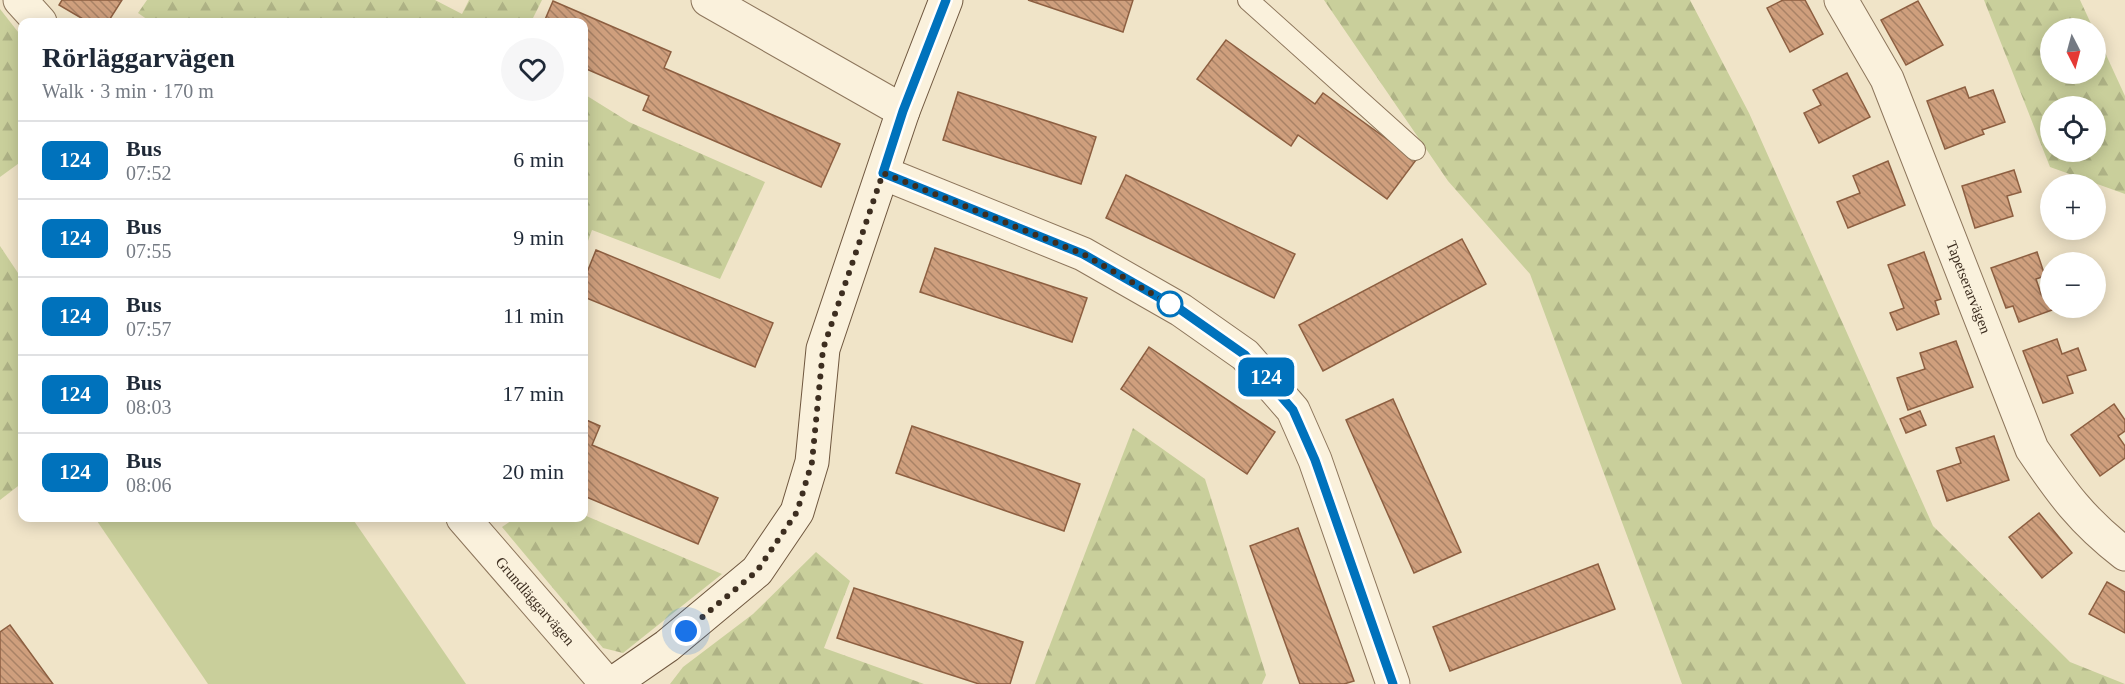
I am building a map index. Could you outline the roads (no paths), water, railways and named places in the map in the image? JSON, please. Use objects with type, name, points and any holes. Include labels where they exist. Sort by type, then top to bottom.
[{"type":"street","points":[[20,0],[36,18]]},
{"type":"street","points":[[708,0],[903,111]]},
{"type":"street","points":[[612,684],[668,646],[757,571],[797,512],[812,462],[823,349],[903,111],[946,0]]},
{"type":"street","name":"Tapetserarvägen","points":[[1841,0],[1887,79],[2032,449],[2066,499],[2093,529],[2125,554]]},
{"type":"street","points":[[883,173],[1083,254],[1181,310],[1245,355],[1293,410],[1315,460],[1393,684]]},
{"type":"street","name":"Grundläggarvägen","points":[[466,522],[607,684]]},
{"type":"lane","points":[[1248,0],[1415,150]]}]
